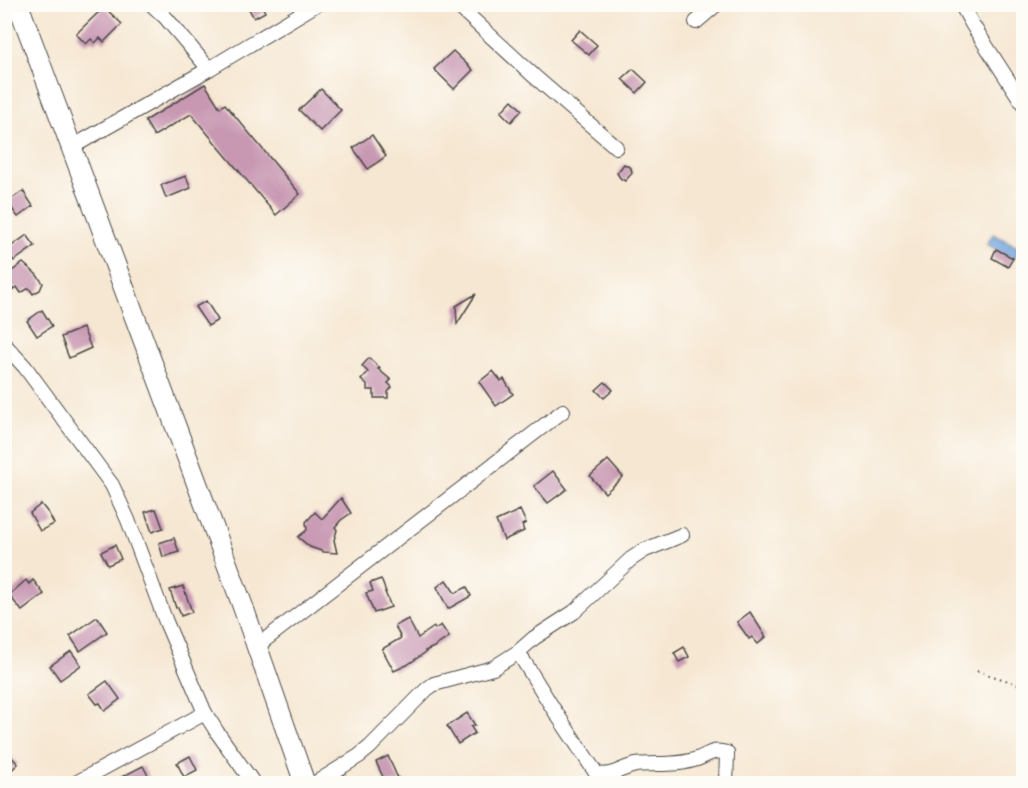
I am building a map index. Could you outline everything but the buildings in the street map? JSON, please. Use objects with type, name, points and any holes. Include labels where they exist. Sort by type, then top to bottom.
[{"type":"main road","points":[[18,4],[242,604],[305,783]]},
{"type":"street","points":[[152,4],[209,69]]},
{"type":"street","points":[[72,147],[317,4]]},
{"type":"street","points":[[456,4],[616,147]]},
{"type":"street","points":[[696,22],[717,4]]},
{"type":"street","points":[[961,4],[1023,105]]},
{"type":"street","points":[[4,344],[32,376],[112,485],[205,713],[254,783]]},
{"type":"street","points":[[257,646],[563,411]]},
{"type":"street","points":[[314,783],[370,747],[434,684],[493,668],[574,612],[631,559],[645,550],[682,535]]},
{"type":"street","points":[[518,652],[596,773],[607,775],[635,765],[689,761],[718,751],[727,753],[726,783]]},
{"type":"street","points":[[74,783],[205,713]]},
{"type":"path","points":[[977,672],[1023,686]]},
{"type":"water","points":[[993,234],[1020,248],[1014,259],[987,245]]}]
